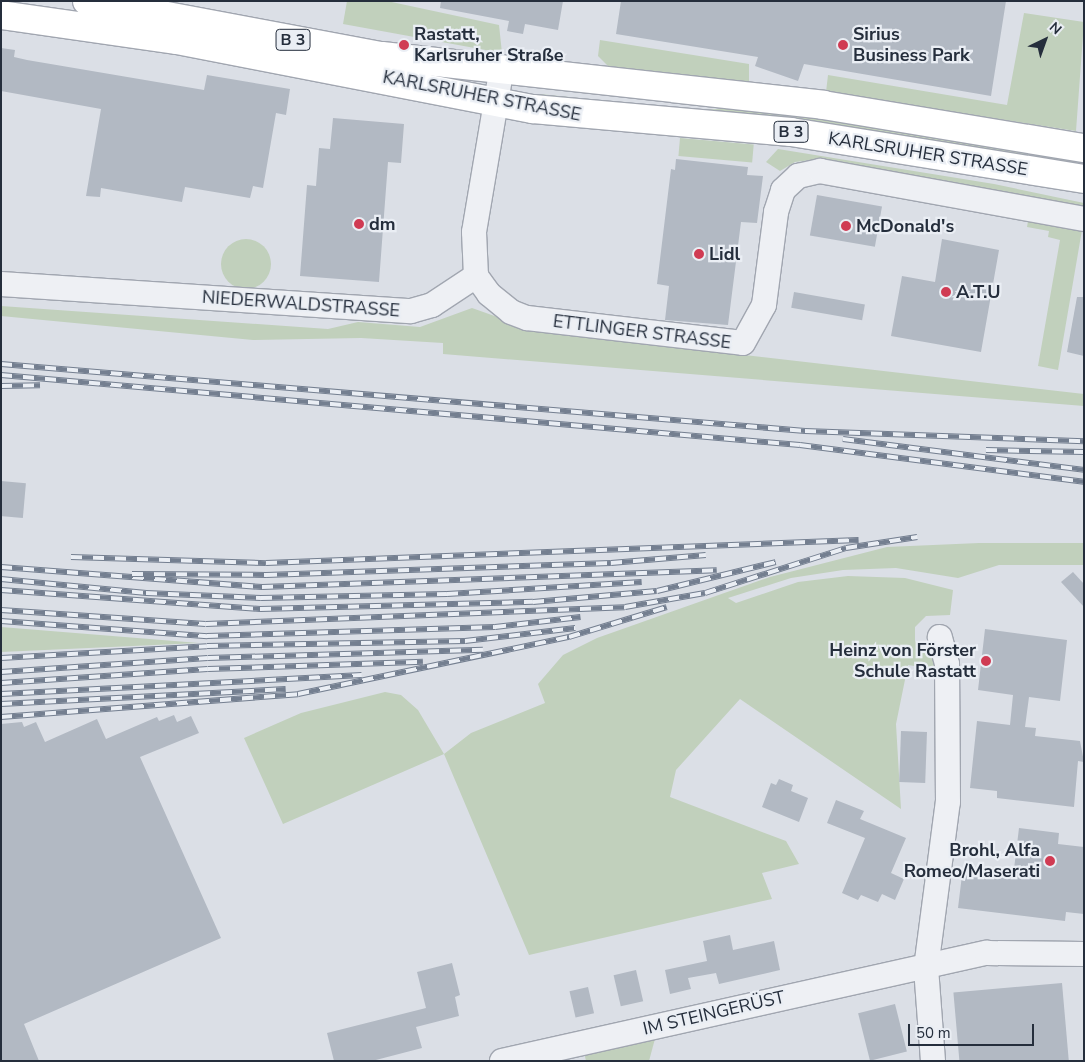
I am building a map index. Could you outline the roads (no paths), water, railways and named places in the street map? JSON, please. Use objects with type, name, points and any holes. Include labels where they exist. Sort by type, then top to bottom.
[{"type":"main road","name":"KARLSRUHER STRASSE","points":[[87,1],[382,56],[501,72],[823,105],[1084,148]]},
{"type":"main road","name":"KARLSRUHER STRASSE","points":[[1,15],[139,33],[578,116],[800,133],[1084,179]]},
{"type":"street","points":[[476,276],[474,232],[501,72]]},
{"type":"street","name":"ETTLINGER STRASSE","points":[[476,276],[488,294],[511,312],[527,318],[743,343],[764,305],[776,212],[783,190],[798,176],[820,171],[1084,219]]},
{"type":"street","name":"NIEDERWALDSTRASSE","points":[[1,284],[411,311],[432,305],[476,276]]},
{"type":"street","points":[[933,1061],[926,968],[948,802],[947,664],[940,637]]},
{"type":"street","name":"IM STEINGERÜST","points":[[502,1061],[1008,951],[1084,954]]},
{"type":"railway","points":[[1,364],[805,431],[1084,441]]},
{"type":"railway","points":[[1,375],[800,445],[1084,482]]},
{"type":"railway","points":[[1,386],[40,385]]},
{"type":"railway","points":[[843,439],[1084,470]]},
{"type":"railway","points":[[986,450],[1084,452]]},
{"type":"railway","points":[[1,610],[206,624],[625,607],[705,593],[846,548],[917,537]]},
{"type":"railway","points":[[71,557],[266,563],[859,540]]},
{"type":"railway","points":[[132,574],[266,575],[611,563],[706,555]]},
{"type":"railway","points":[[1,590],[260,609],[533,602],[657,591],[776,562]]},
{"type":"railway","points":[[1,567],[262,587],[717,570]]},
{"type":"railway","points":[[1,579],[146,593],[261,598],[447,594],[642,582]]},
{"type":"railway","points":[[1,717],[298,694],[569,637],[667,607]]},
{"type":"railway","points":[[1,621],[207,636],[495,627],[580,617]]},
{"type":"railway","points":[[1,658],[207,646],[465,641],[575,628]]},
{"type":"railway","points":[[1,672],[208,658],[483,650]]},
{"type":"railway","points":[[1,683],[208,669],[423,662]]},
{"type":"railway","points":[[1,694],[361,675]]},
{"type":"railway","points":[[1,704],[286,689]]},
{"type":"place","name":"Rastatt, Karlsruher Straße","points":[[404,45]]},
{"type":"place","name":"Sirius Business Park","points":[[843,45]]},
{"type":"place","name":"dm","points":[[359,224]]},
{"type":"place","name":"McDonald's","points":[[846,226]]},
{"type":"place","name":"Lidl","points":[[699,254]]},
{"type":"place","name":"A.T.U","points":[[946,292]]},
{"type":"place","name":"Heinz von Förster Schule Rastatt","points":[[986,661]]},
{"type":"place","name":"Brohl, Alfa Romeo/Maserati","points":[[1050,861]]}]
